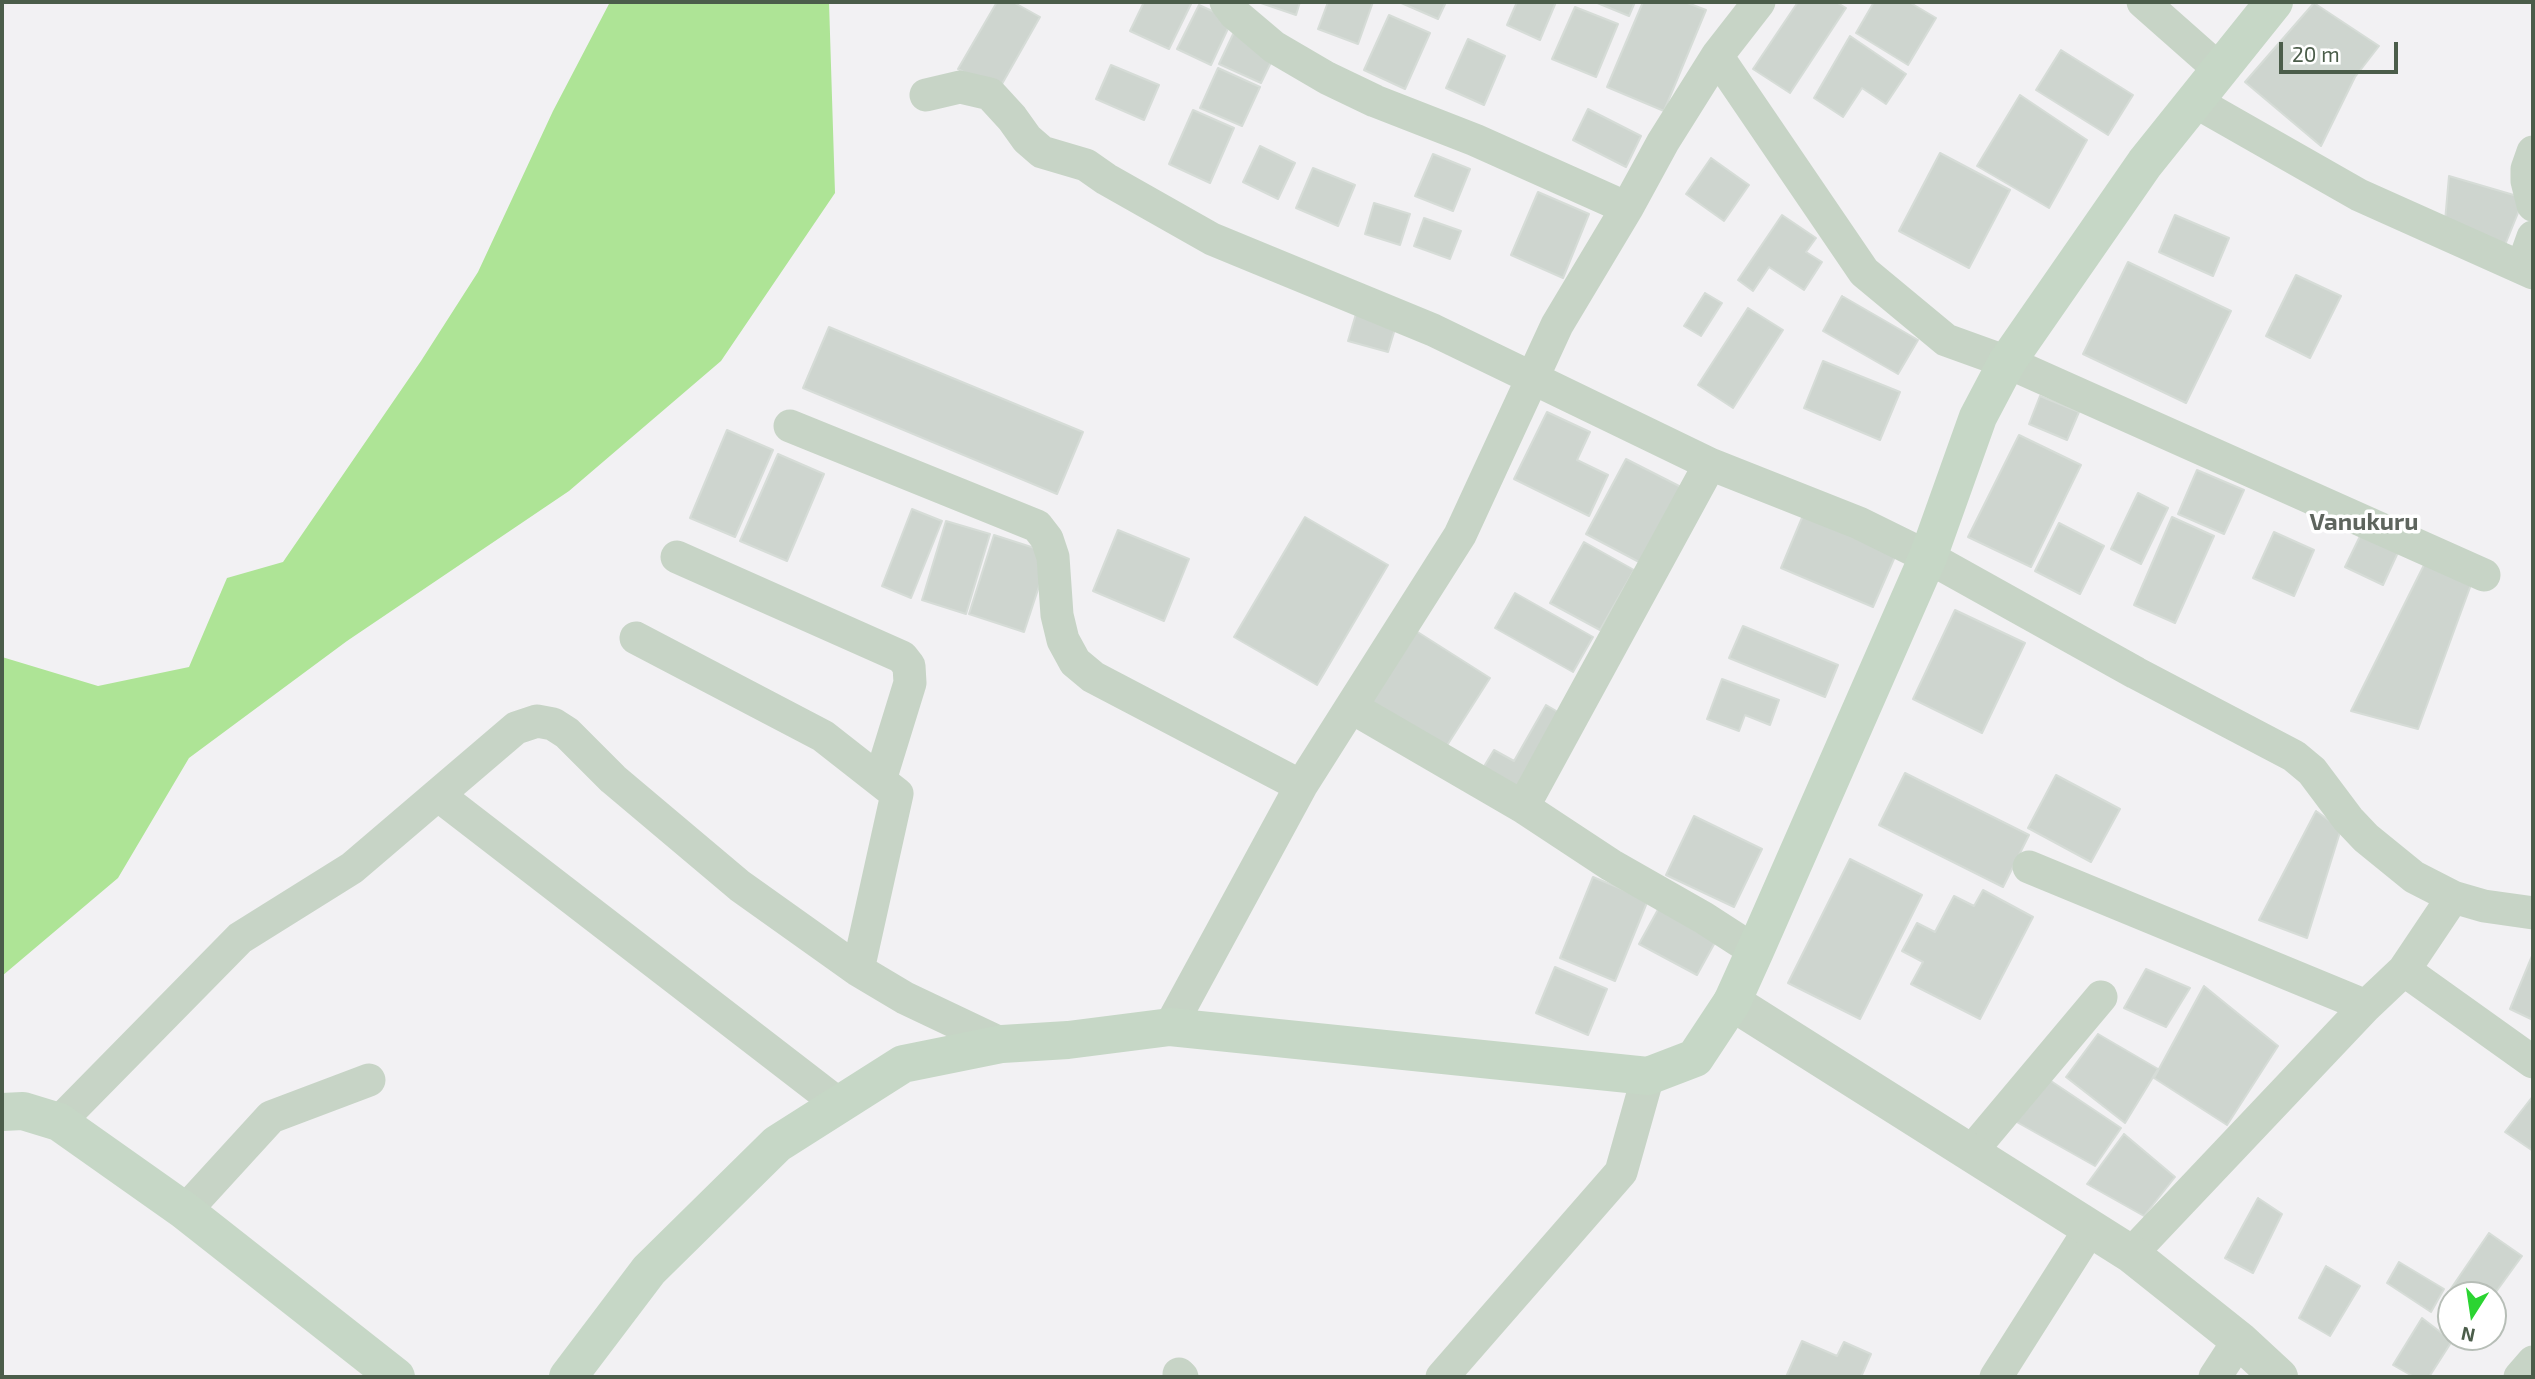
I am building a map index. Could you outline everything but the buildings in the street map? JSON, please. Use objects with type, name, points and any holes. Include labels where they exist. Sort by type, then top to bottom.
[{"type":"main road","points":[[568,1377],[649,1270],[777,1144],[903,1065],[1002,1044],[1068,1041],[1170,1027],[1648,1076],[1695,1058],[1732,1002],[1755,951],[1928,557],[1978,417],[2007,362],[2145,163],[2274,2]]},
{"type":"main road","points":[[2,1112],[23,1111],[59,1122],[185,1211],[396,1377]]},
{"type":"street","points":[[1226,2],[1235,14],[1274,47],[1326,78],[1628,208]]},
{"type":"street","points":[[1170,1027],[1301,786],[1460,535],[1557,325],[1628,208],[1663,142],[1717,56],[1759,2]]},
{"type":"street","points":[[2143,2],[2220,70]]},
{"type":"street","points":[[1717,56],[1864,272],[1946,340],[2007,362],[2484,575]]},
{"type":"street","points":[[926,95],[960,87],[990,94],[1027,139],[1042,152],[1086,165],[1212,239],[1433,330],[1710,464],[1859,523],[1928,557],[2136,673],[2294,756],[2312,771],[2348,819],[2389,858],[2414,877],[2453,897],[2484,906],[2531,908]]},
{"type":"street","points":[[2194,101],[2359,195],[2528,270],[2533,237]]},
{"type":"street","points":[[2533,152],[2527,169],[2533,205]]},
{"type":"street","points":[[790,426],[1037,526],[1047,539],[1053,557],[1057,615],[1063,640],[1075,662],[1093,677],[1301,786]]},
{"type":"street","points":[[1523,807],[1710,464]]},
{"type":"street","points":[[677,556],[902,657],[909,666],[910,683],[880,780]]},
{"type":"street","points":[[636,638],[822,736],[897,794],[858,970]]},
{"type":"street","points":[[1351,707],[1523,807],[1611,865],[1704,918],[1755,951]]},
{"type":"street","points":[[59,1122],[240,938],[352,868],[516,728],[537,721],[553,724],[567,733],[613,779],[740,886],[858,970],[905,998],[1002,1044]]},
{"type":"street","points":[[439,796],[840,1105]]},
{"type":"street","points":[[2029,867],[2365,1006]]},
{"type":"street","points":[[2131,1254],[2365,1006],[2404,970],[2453,897]]},
{"type":"street","points":[[2404,970],[2533,1062]]},
{"type":"street","points":[[1970,1153],[2101,997]]},
{"type":"street","points":[[1732,1002],[2131,1254],[2239,1340],[2279,1377]]},
{"type":"street","points":[[1442,1377],[1621,1172],[1648,1076]]},
{"type":"street","points":[[185,1211],[271,1117],[369,1080]]},
{"type":"street","points":[[1996,1377],[2090,1229]]},
{"type":"street","points":[[2215,1377],[2239,1340]]},
{"type":"street","points":[[2520,1377],[2533,1362]]},
{"type":"shaded area","points":[[610,2],[829,2],[835,193],[721,361],[569,491],[347,641],[189,758],[118,878],[2,976],[2,657],[98,686],[189,667],[227,578],[283,562],[421,361],[478,272],[553,111]]},
{"type":"district","name":"Vanukuru","points":[[2364,522]]}]
